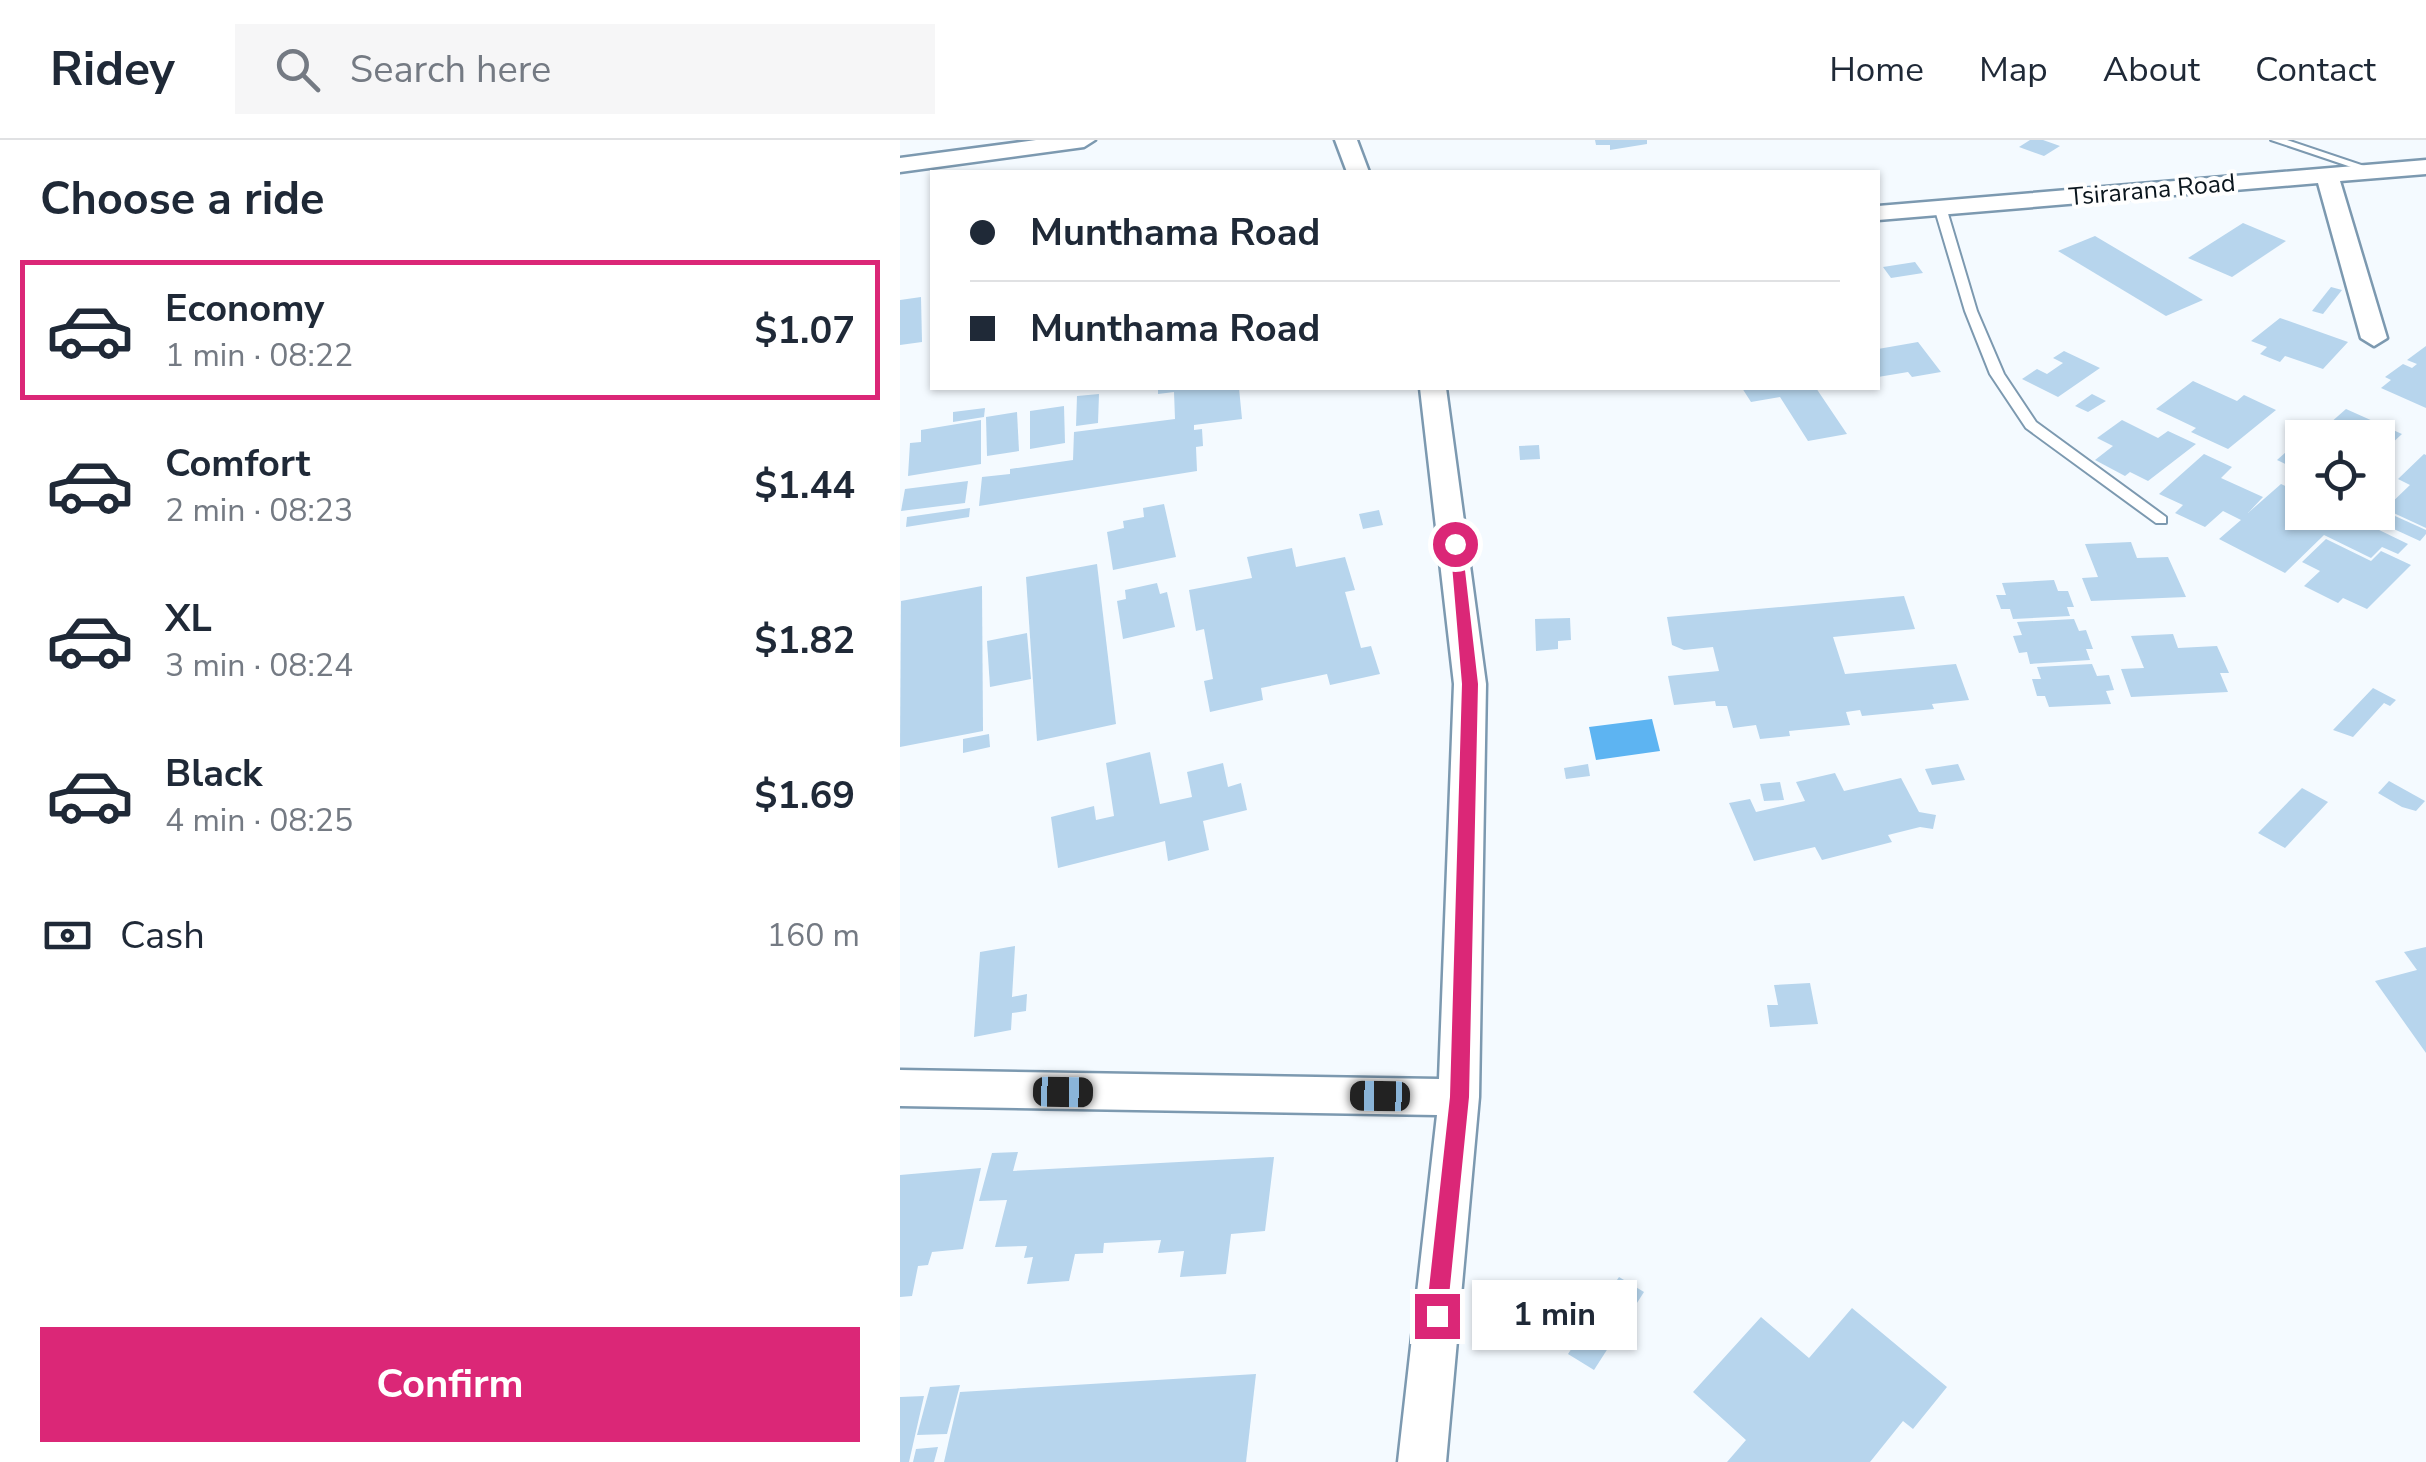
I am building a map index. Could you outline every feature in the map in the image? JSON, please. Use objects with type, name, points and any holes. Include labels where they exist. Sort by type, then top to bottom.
[{"type":"street","points":[[900,164],[1084,140]]},
{"type":"street","points":[[1346,140],[1357,170]]},
{"type":"street","name":"Tsirarana Road","points":[[1880,213],[2426,167]]},
{"type":"street","points":[[2327,176],[2374,338]]},
{"type":"street","points":[[1422,1462],[1459,1097],[1470,684],[1433,390]]},
{"type":"street","points":[[900,1088],[1459,1097]]},
{"type":"lane","points":[[2276,140],[2376,172]]},
{"type":"lane","points":[[1940,208],[1997,374],[2031,425],[2161,520]]},
{"type":"water","points":[[1652,719],[1660,751],[1596,760],[1589,727]]},
{"type":"building","points":[[1595,140],[1647,140],[1647,144],[1610,150],[1610,145],[1596,145]]},
{"type":"building","points":[[2030,140],[2060,146],[2044,156],[2019,147]]},
{"type":"building","points":[[2243,223],[2286,241],[2232,277],[2188,258]]},
{"type":"building","points":[[2095,236],[2203,300],[2166,316],[2058,251]]},
{"type":"building","points":[[1915,262],[1923,273],[1891,278],[1883,267]]},
{"type":"building","points":[[2331,287],[2342,290],[2323,314],[2312,311]]},
{"type":"building","points":[[921,297],[922,342],[900,345],[900,300]]},
{"type":"building","points":[[2280,318],[2348,342],[2323,369],[2285,356],[2280,362],[2260,354],[2267,347],[2251,341]]},
{"type":"building","points":[[1918,342],[1941,372],[1880,377],[1880,349]]},
{"type":"building","points":[[2426,346],[2426,408],[2381,388],[2391,380],[2385,377],[2403,364],[2412,368],[2417,364],[2407,360]]},
{"type":"building","points":[[2064,351],[2100,368],[2058,397],[2022,379],[2037,369],[2047,374],[2063,363],[2053,358]]},
{"type":"building","points":[[2193,381],[2237,401],[2244,395],[2276,410],[2228,449],[2191,432],[2196,428],[2156,409]]},
{"type":"building","points":[[1158,390],[1239,390],[1242,419],[1194,425],[1194,430],[1202,429],[1203,446],[1196,447],[1197,471],[979,506],[982,477],[1073,460],[1074,432],[1175,419],[1174,392],[1158,394]]},
{"type":"building","points":[[1743,390],[1817,390],[1847,434],[1808,441],[1780,397],[1751,402]]},
{"type":"building","points":[[1099,394],[1098,423],[1076,426],[1077,396]]},
{"type":"building","points":[[2092,394],[2106,401],[2088,412],[2075,406]]},
{"type":"building","points":[[1064,406],[1065,443],[1030,449],[1030,411]]},
{"type":"building","points":[[985,408],[984,417],[953,422],[953,412]]},
{"type":"building","points":[[2346,409],[2371,420],[2334,420]]},
{"type":"building","points":[[1017,412],[1019,451],[987,456],[986,417]]},
{"type":"building","points":[[981,420],[981,464],[908,476],[910,443],[921,442],[921,430]]},
{"type":"building","points":[[2122,420],[2158,438],[2168,431],[2196,444],[2148,481],[2130,472],[2125,476],[2095,460],[2113,446],[2097,438]]},
{"type":"building","points":[[1539,445],[1540,459],[1520,460],[1519,446]]},
{"type":"building","points":[[2204,454],[2232,467],[2221,478],[2263,497],[2248,513],[2281,484],[2285,486],[2285,530],[2379,530],[2408,544],[2398,554],[2382,547],[2371,558],[2324,535],[2285,573],[2219,539],[2241,520],[2223,511],[2205,527],[2175,513],[2183,505],[2159,494]]},
{"type":"building","points":[[2426,455],[2426,528],[2395,514],[2395,499],[2410,485],[2398,479]]},
{"type":"building","points":[[968,481],[965,503],[901,511],[905,489]]},
{"type":"building","points":[[1164,504],[1176,557],[1113,570],[1107,532],[1124,528],[1123,521],[1144,517],[1143,508]]},
{"type":"building","points":[[970,508],[969,517],[906,527],[907,517]]},
{"type":"building","points":[[1379,510],[1383,525],[1363,529],[1359,514]]},
{"type":"building","points":[[2395,516],[2426,530],[2420,541],[2395,530]]},
{"type":"building","points":[[2326,539],[2371,561],[2381,551],[2411,565],[2367,609],[2343,598],[2338,603],[2304,586],[2320,571],[2302,562]]},
{"type":"building","points":[[2131,542],[2137,558],[2168,557],[2186,597],[2091,601],[2082,578],[2098,577],[2085,544]]},
{"type":"building","points":[[1292,548],[1296,567],[1345,557],[1355,590],[1345,592],[1361,648],[1371,646],[1380,674],[1330,685],[1327,674],[1261,688],[1263,700],[1210,712],[1204,681],[1213,679],[1204,629],[1196,631],[1189,590],[1252,578],[1247,557]]},
{"type":"building","points":[[1097,564],[1116,724],[1037,741],[1026,577]]},
{"type":"building","points":[[2054,580],[2058,591],[2068,591],[2074,607],[2067,607],[2070,616],[2013,619],[2010,609],[2001,609],[1996,595],[2006,595],[2002,583]]},
{"type":"building","points":[[1157,583],[1160,594],[1167,592],[1175,627],[1123,639],[1117,601],[1126,599],[1125,590]]},
{"type":"building","points":[[982,586],[983,731],[900,747],[901,601]]},
{"type":"building","points":[[1904,596],[1915,629],[1833,637],[1845,674],[1956,664],[1969,700],[1932,704],[1934,709],[1862,716],[1860,710],[1846,712],[1850,725],[1789,731],[1790,736],[1760,739],[1756,725],[1733,728],[1727,706],[1716,706],[1715,701],[1674,705],[1668,676],[1719,671],[1713,647],[1684,650],[1672,645],[1667,617]]},
{"type":"building","points":[[1570,618],[1571,640],[1558,641],[1558,649],[1536,651],[1535,619]]},
{"type":"building","points":[[2074,619],[2079,631],[2086,630],[2093,649],[2086,649],[2090,660],[2030,664],[2027,652],[2019,653],[2013,636],[2022,635],[2017,622]]},
{"type":"building","points":[[1027,633],[1031,679],[990,687],[987,641]]},
{"type":"building","points":[[2173,634],[2178,648],[2217,646],[2229,673],[2220,673],[2228,692],[2131,697],[2121,669],[2144,668],[2131,636]]},
{"type":"building","points":[[2092,664],[2097,676],[2109,675],[2114,690],[2106,691],[2111,704],[2049,707],[2045,696],[2037,696],[2032,679],[2041,679],[2037,667]]},
{"type":"building","points":[[2373,688],[2396,700],[2390,706],[2384,703],[2353,737],[2333,730]]},
{"type":"building","points":[[989,734],[990,747],[963,753],[963,739]]},
{"type":"building","points":[[1150,752],[1160,804],[1192,797],[1187,772],[1223,763],[1228,787],[1241,783],[1247,810],[1203,821],[1209,850],[1168,861],[1165,841],[1058,868],[1051,817],[1094,806],[1096,820],[1114,816],[1106,763]]},
{"type":"building","points":[[1588,764],[1590,776],[1566,779],[1564,768]]},
{"type":"building","points":[[1958,764],[1965,780],[1932,785],[1925,769]]},
{"type":"building","points":[[1835,773],[1844,791],[1901,778],[1919,812],[1936,815],[1933,829],[1920,827],[1888,835],[1892,842],[1822,860],[1815,847],[1754,861],[1729,803],[1750,799],[1756,812],[1805,801],[1796,782]]},
{"type":"building","points":[[2389,781],[2425,801],[2416,811],[2402,807],[2378,793]]},
{"type":"building","points":[[1780,782],[1784,800],[1764,801],[1760,784]]},
{"type":"building","points":[[2302,788],[2328,802],[2285,848],[2258,833]]},
{"type":"building","points":[[1015,946],[1012,997],[1027,994],[1026,1011],[1012,1013],[1011,1030],[974,1037],[980,952]]},
{"type":"building","points":[[2426,947],[2426,1053],[2375,981],[2417,970],[2404,952]]},
{"type":"building","points":[[1810,983],[1818,1024],[1770,1027],[1767,1005],[1778,1005],[1774,985]]},
{"type":"building","points":[[1018,1152],[1013,1171],[1274,1157],[1265,1231],[1231,1234],[1226,1274],[1180,1277],[1184,1251],[1158,1253],[1161,1240],[1104,1243],[1103,1253],[1075,1254],[1069,1281],[1027,1284],[1033,1257],[1024,1258],[1027,1246],[995,1247],[1007,1200],[979,1201],[992,1153]]},
{"type":"building","points":[[981,1168],[963,1249],[932,1252],[928,1265],[918,1266],[912,1296],[900,1297],[900,1175]]},
{"type":"building","points":[[1619,1277],[1644,1292],[1594,1370],[1568,1354]]},
{"type":"building","points":[[1852,1308],[1947,1387],[1913,1429],[1903,1421],[1870,1462],[1727,1462],[1746,1440],[1693,1392],[1761,1317],[1809,1358]]},
{"type":"building","points":[[1256,1374],[1246,1462],[944,1462],[960,1392]]},
{"type":"building","points":[[960,1385],[947,1434],[917,1435],[930,1387]]},
{"type":"building","points":[[924,1396],[909,1462],[900,1462],[900,1397]]},
{"type":"building","points":[[938,1447],[934,1462],[913,1462],[916,1449]]},
{"type":"route","points":[[1437,1316],[1459,1097],[1470,684],[1455,544]]}]
